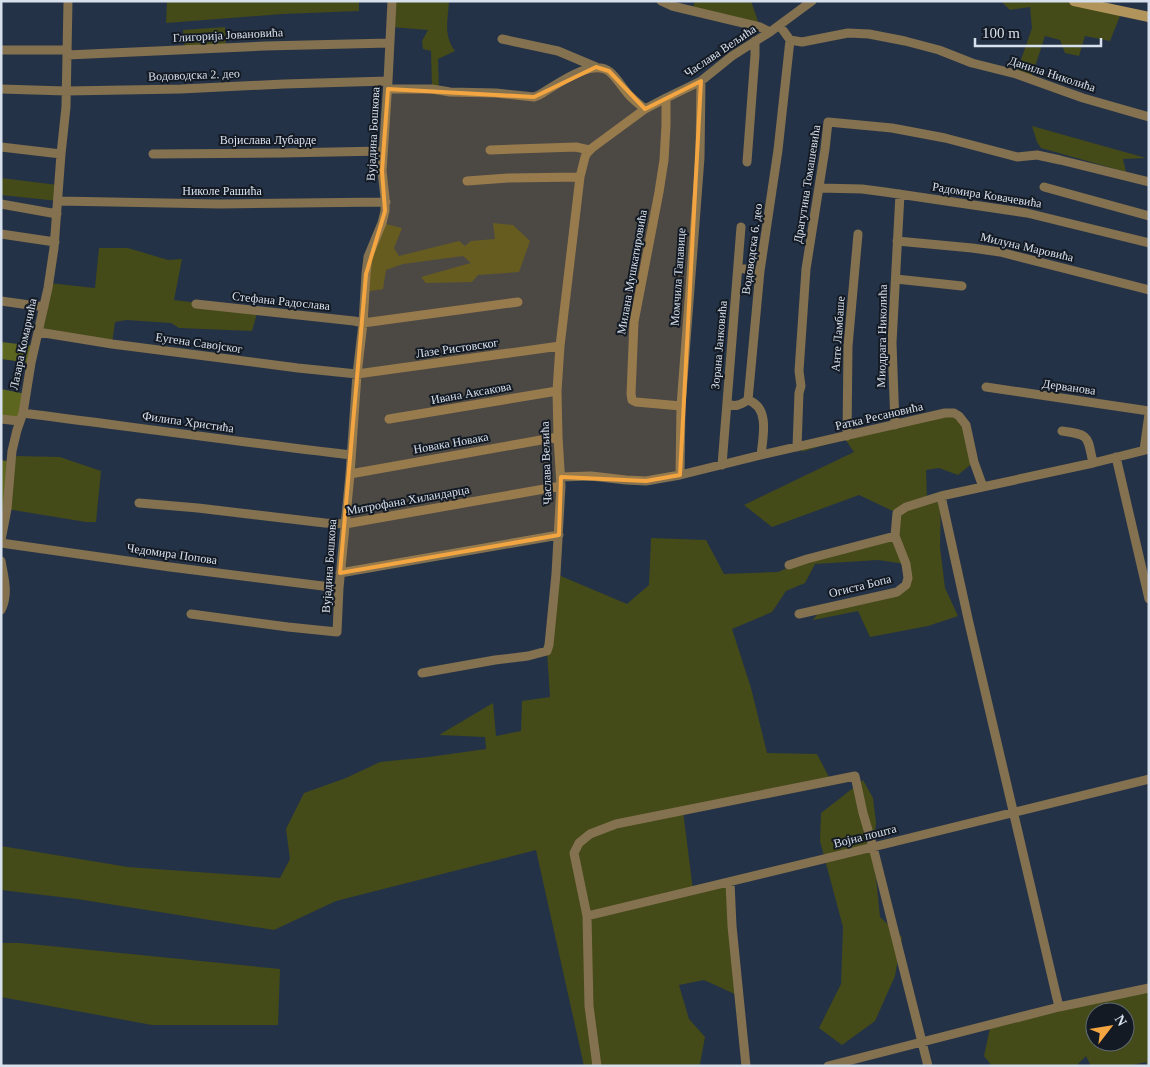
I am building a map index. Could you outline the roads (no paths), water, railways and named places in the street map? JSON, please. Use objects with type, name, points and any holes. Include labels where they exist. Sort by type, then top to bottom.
[{"type":"main road","points":[[1074,1],[1149,17]]},
{"type":"street","name":"Лазара Комарчића","points":[[1,541],[7,509],[12,451],[48,288],[55,242],[60,154],[66,107],[68,1]]},
{"type":"street","name":"Вујадина Бошкова","points":[[190,614],[337,632],[340,573],[366,274],[368,257],[386,211],[382,171],[392,1]]},
{"type":"street","points":[[661,1],[672,6],[760,27],[770,32]]},
{"type":"street","name":"Часлава Вељића","points":[[422,673],[534,655],[547,651],[550,639],[561,481],[557,391],[560,346],[580,177],[585,157],[589,150],[645,109],[701,81],[732,56],[780,26],[812,1]]},
{"type":"street","points":[[780,26],[790,40]]},
{"type":"street","name":"Данила Николића","points":[[790,40],[802,42],[848,33],[869,34],[898,39],[921,44],[972,63],[1016,74],[1083,98],[1149,117]]},
{"type":"street","points":[[502,39],[558,51],[602,68],[609,72],[630,96],[645,109]]},
{"type":"street","name":"Водоводска 6. део","points":[[748,400],[760,271],[778,150],[790,40]]},
{"type":"street","points":[[747,162],[755,42]]},
{"type":"street","name":"Глигорија Јовановића","points":[[1,50],[67,53],[390,43]]},
{"type":"street","name":"Водоводска 2. део","points":[[1,89],[66,91],[181,89],[284,84],[388,85],[450,92],[496,93],[534,97],[569,77],[596,67]]},
{"type":"street","name":"Момчила Тапавице","points":[[680,475],[681,406],[700,158],[701,81]]},
{"type":"street","name":"Милана Мушкатировића","points":[[666,98],[664,160],[634,322],[630,394],[632,400],[636,402],[681,406]]},
{"type":"street","name":"Драгутина Томашевића","points":[[797,447],[797,411],[801,386],[799,371],[806,269],[828,122],[892,128],[945,138],[1009,155],[1037,156],[1149,182]]},
{"type":"street","points":[[1,147],[60,154]]},
{"type":"street","points":[[490,150],[576,147],[589,150]]},
{"type":"street","name":"Војислава Лубарде","points":[[153,154],[384,151]]},
{"type":"street","points":[[467,181],[508,178],[580,177]]},
{"type":"street","points":[[1044,187],[1149,216]]},
{"type":"street","name":"Радомира Ковачевића","points":[[819,188],[900,194],[1027,213],[1149,243]]},
{"type":"street","name":"Миодрага Николића","points":[[895,425],[892,343],[900,194]]},
{"type":"street","name":"Николе Рашића","points":[[58,201],[219,204],[386,202]]},
{"type":"street","points":[[1,204],[57,214]]},
{"type":"street","name":"Зорана Јанковића","points":[[722,465],[741,227]]},
{"type":"street","points":[[1,234],[55,242]]},
{"type":"street","name":"Анте Ламбаше","points":[[847,436],[848,346],[858,234]]},
{"type":"street","name":"Милуна Маровића","points":[[897,241],[1000,252],[1149,290]]},
{"type":"street","points":[[738,268],[760,271]]},
{"type":"street","name":"Миодрага Николића","points":[[896,278],[962,286]]},
{"type":"street","points":[[1,301],[44,307]]},
{"type":"street","points":[[363,324],[518,302]]},
{"type":"street","name":"Стефана Радослава","points":[[196,304],[354,320],[363,324]]},
{"type":"street","name":"Еугена Савојског","points":[[38,332],[112,344],[357,374]]},
{"type":"street","name":"Лазе Ристовског","points":[[357,374],[560,346]]},
{"type":"street","name":"Дерванова","points":[[986,387],[1149,413]]},
{"type":"street","name":"Ивана Аксакова","points":[[389,419],[557,391]]},
{"type":"street","points":[[727,404],[738,406],[748,400],[757,405],[763,419],[764,430],[761,455]]},
{"type":"street","name":"Ратка Ресановића","points":[[561,481],[591,476],[646,481],[680,475],[945,413],[954,413],[959,416],[966,426],[974,462],[983,487]]},
{"type":"street","points":[[983,487],[1093,463],[1146,449],[1149,413]]},
{"type":"street","name":"Филипа Христића","points":[[1,418],[21,417],[174,432],[351,455]]},
{"type":"street","points":[[1062,432],[1079,433],[1086,438],[1093,463]]},
{"type":"street","name":"Новака Новака","points":[[350,474],[558,437]]},
{"type":"street","points":[[1116,457],[1149,599]]},
{"type":"street","name":"Митрофана Хиландарца","points":[[139,503],[345,524],[561,481]]},
{"type":"street","name":"Огиста Бопа","points":[[798,614],[897,592],[906,585],[908,578],[906,564],[895,536],[897,513],[906,506],[983,487]]},
{"type":"street","points":[[941,496],[1059,1007]]},
{"type":"street","points":[[340,573],[558,535]]},
{"type":"street","points":[[788,565],[895,536]]},
{"type":"street","name":"Чедомира Попова","points":[[1,541],[161,565],[339,588]]},
{"type":"street","points":[[1,561],[5,584],[5,602],[1,610]]},
{"type":"street","points":[[597,1066],[589,1006],[587,916],[574,853],[578,843],[590,834],[616,824],[855,776],[928,1066]]},
{"type":"street","name":"Војна пошта","points":[[587,916],[1149,779]]},
{"type":"street","points":[[730,882],[732,926],[746,1066]]},
{"type":"street","points":[[833,1065],[1059,1007],[1149,988]]}]
